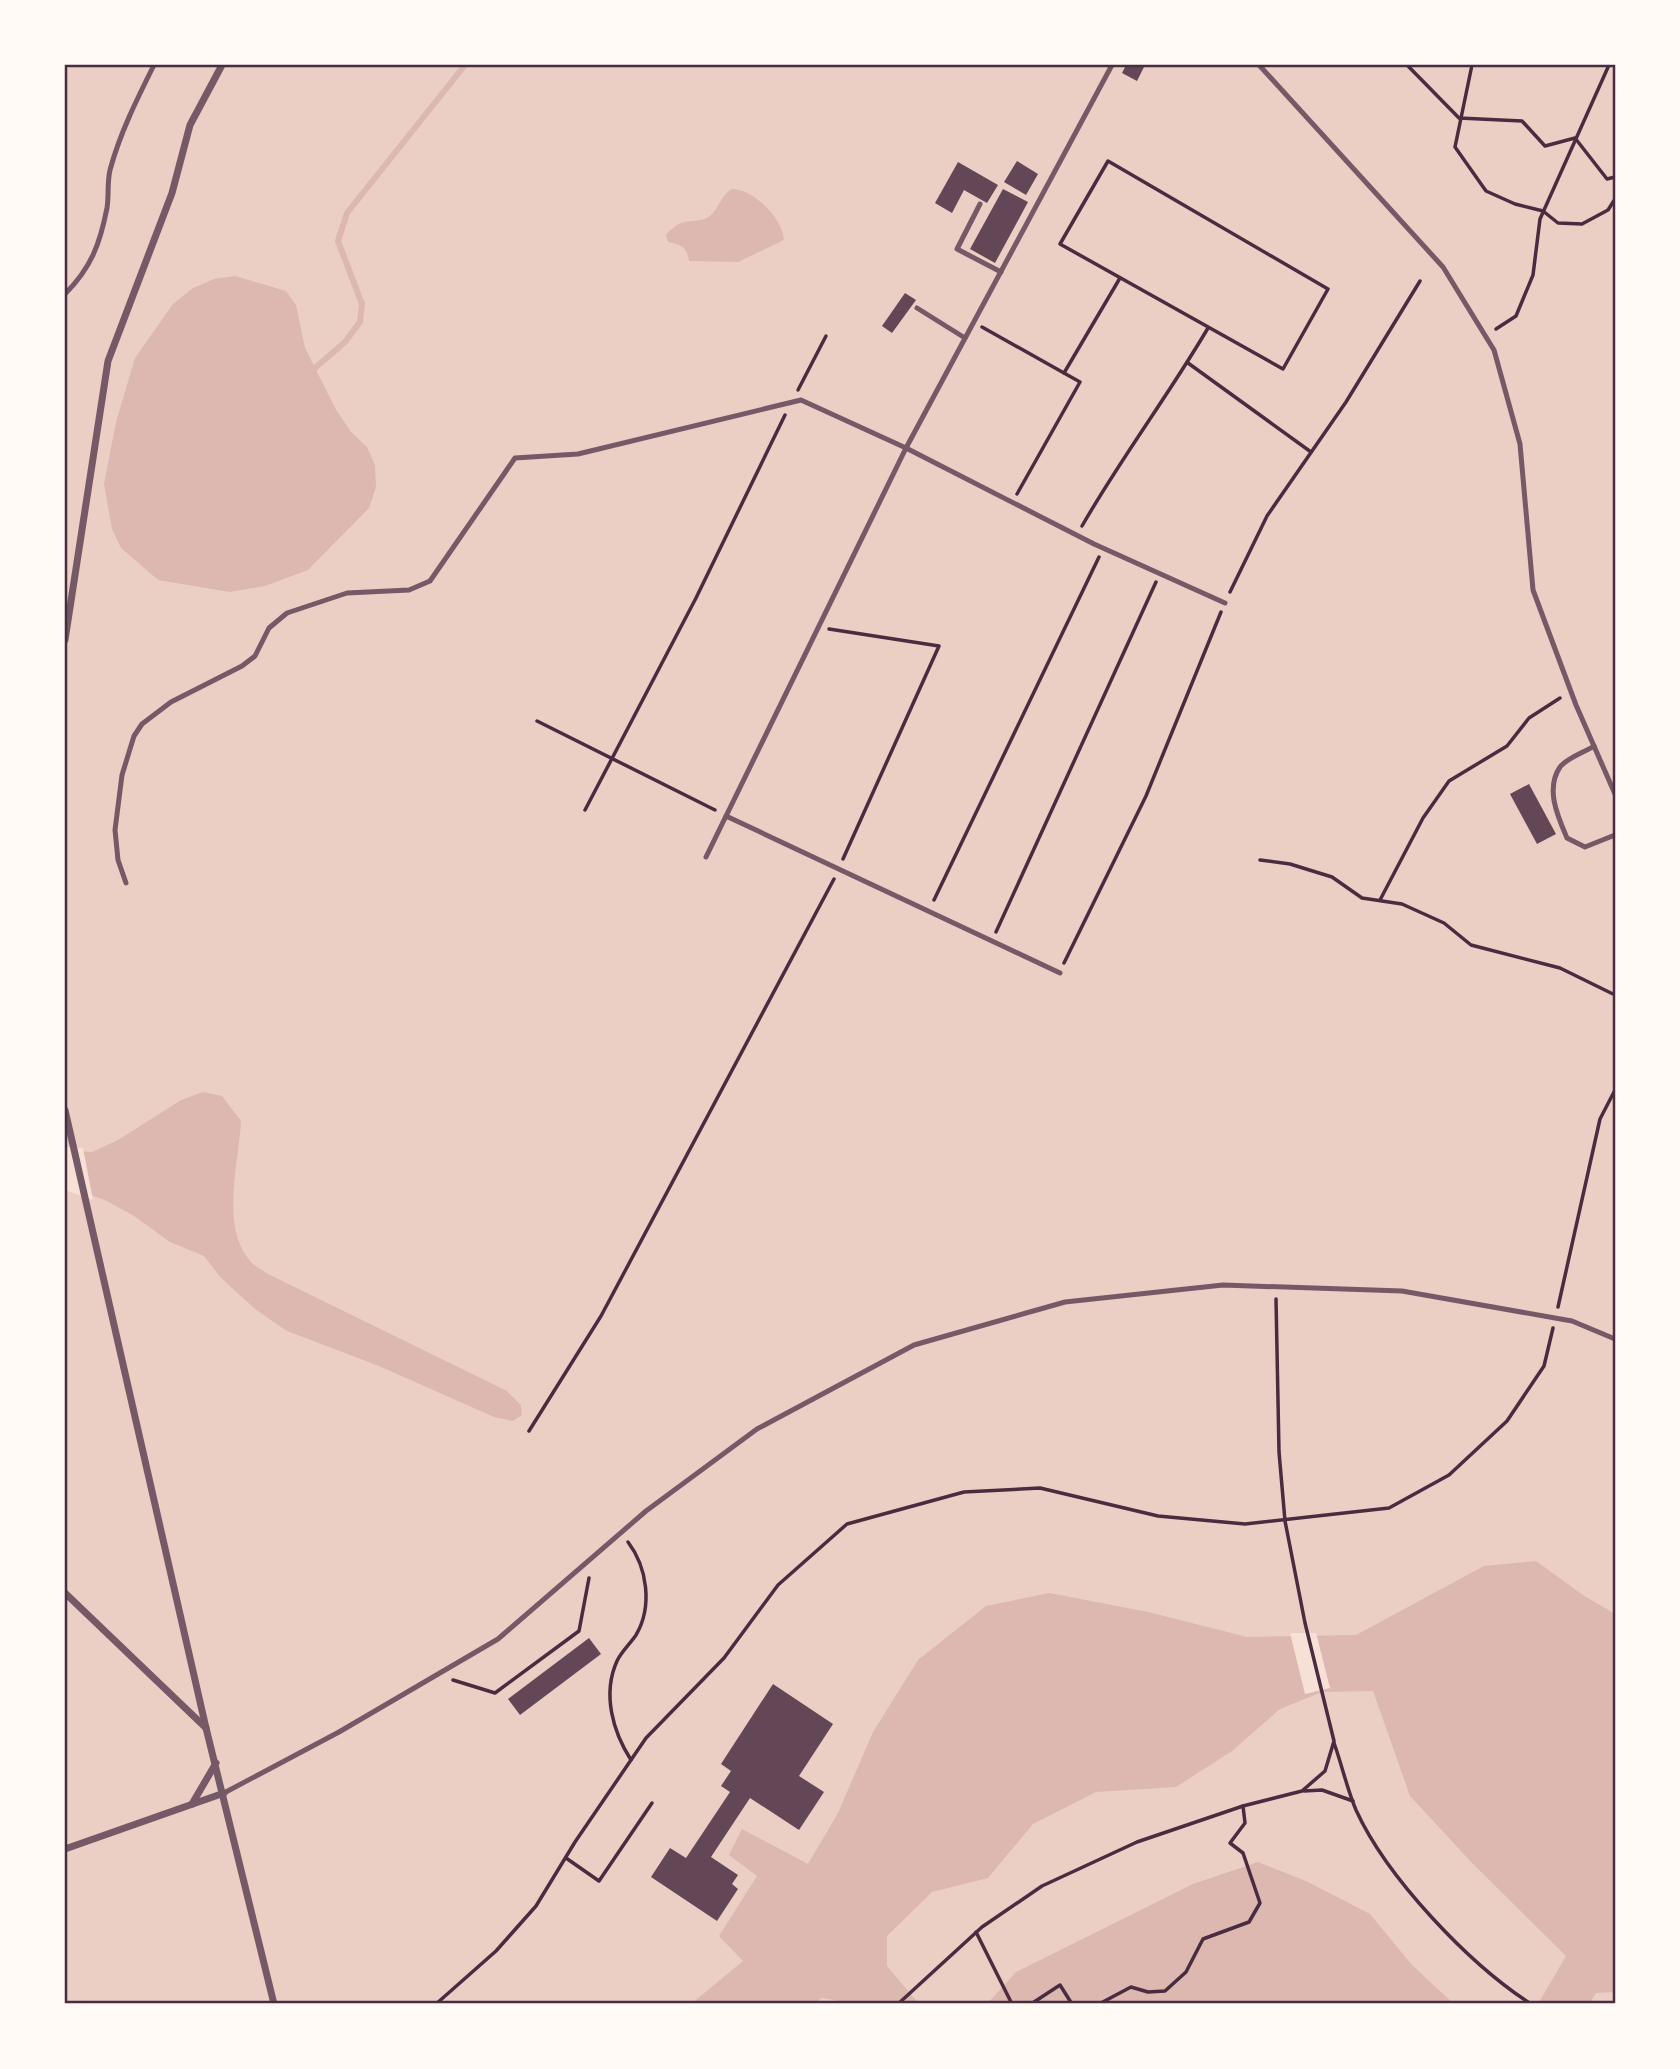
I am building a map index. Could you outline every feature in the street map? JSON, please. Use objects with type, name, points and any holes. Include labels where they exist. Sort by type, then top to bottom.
[{"type":"street","points":[[65,640],[108,361],[172,193],[190,125],[222,65]]},
{"type":"street","points":[[65,1110],[205,1728],[224,1793],[274,2004]]},
{"type":"street","points":[[65,1593],[205,1728]]},
{"type":"street","points":[[191,1805],[216,1763]]},
{"type":"street","points":[[65,1849],[224,1793]]},
{"type":"lane","points":[[65,294],[85,274],[95,251],[107,207],[110,173],[121,138],[154,65]]},
{"type":"lane","points":[[706,857],[906,448],[1112,65]]},
{"type":"lane","points":[[1259,65],[1443,267],[1494,350],[1520,444],[1533,590],[1571,691],[1615,794]]},
{"type":"lane","points":[[980,204],[957,248],[1001,272]]},
{"type":"lane","points":[[917,309],[965,338]]},
{"type":"lane","points":[[126,883],[118,860],[115,830],[122,775],[134,736],[142,724],[171,702],[213,683],[255,656],[276,620],[287,614],[347,593],[409,590],[430,581],[515,458],[578,454],[801,400],[906,448],[1103,549],[1225,603]]},
{"type":"lane","points":[[1594,746],[1561,766],[1553,785],[1556,811],[1567,838],[1585,847],[1615,835]]},
{"type":"lane","points":[[726,816],[1060,973]]},
{"type":"lane","points":[[224,1793],[498,1639],[621,1533],[757,1429],[914,1345],[1065,1303],[1223,1285],[1402,1291],[1572,1321],[1615,1339]]},
{"type":"path","points":[[1407,65],[1459,118],[1522,121],[1545,146],[1575,138]]},
{"type":"path","points":[[1472,65],[1455,147],[1486,191],[1515,204],[1543,211],[1558,223],[1582,224],[1608,210],[1615,199]]},
{"type":"path","points":[[1485,336],[1516,316],[1533,275],[1543,211],[1609,65]]},
{"type":"path","points":[[1575,138],[1607,180],[1615,177]]},
{"type":"path","points":[[1108,161],[1328,289],[1283,369],[1208,328],[1060,244],[1108,161]]},
{"type":"path","points":[[1064,373],[1120,278]]},
{"type":"path","points":[[1060,973],[1146,796],[1225,603],[1267,516],[1420,281]]},
{"type":"path","points":[[974,322],[1080,382],[1012,503]]},
{"type":"path","points":[[1076,536],[1122,458],[1168,396],[1208,328]]},
{"type":"path","points":[[585,810],[696,598],[791,402],[827,336]]},
{"type":"path","points":[[1188,363],[1311,452]]},
{"type":"path","points":[[929,912],[1103,549]]},
{"type":"path","points":[[992,941],[1160,574]]},
{"type":"path","points":[[529,1431],[601,1316],[839,869],[939,646],[818,627]]},
{"type":"path","points":[[1380,900],[1423,818],[1450,781],[1507,746],[1529,719],[1571,691]]},
{"type":"path","points":[[537,720],[726,816]]},
{"type":"path","points":[[1260,860],[1290,863],[1332,877],[1362,898],[1402,904],[1444,923],[1471,945],[1560,968],[1615,995]]},
{"type":"path","points":[[436,2004],[496,1951],[536,1906],[646,1738],[724,1658],[778,1586],[847,1524],[964,1492],[1040,1488],[1158,1516],[1245,1524],[1286,1521],[1388,1508],[1449,1475],[1507,1421],[1544,1366],[1600,1119],[1615,1090]]},
{"type":"path","points":[[1276,1286],[1279,1452],[1286,1521],[1305,1623],[1334,1741],[1353,1801],[1402,1885],[1491,1973],[1531,2004]]},
{"type":"path","points":[[621,1533],[637,1554],[646,1597],[638,1632],[617,1661],[610,1692],[620,1743],[631,1760]]},
{"type":"path","points":[[438,1675],[495,1693],[579,1632],[593,1558]]},
{"type":"path","points":[[1302,1791],[1325,1771],[1334,1741]]},
{"type":"path","points":[[898,2004],[976,1932],[1042,1886],[1138,1843],[1243,1806],[1302,1791],[1322,1790],[1353,1801]]},
{"type":"path","points":[[565,1858],[599,1881],[652,1803]]},
{"type":"path","points":[[1099,2004],[1130,1987],[1148,1992],[1165,1992],[1186,1972],[1203,1940],[1249,1922],[1260,1903],[1243,1853],[1230,1843],[1245,1823],[1243,1806]]},
{"type":"path","points":[[976,1932],[1012,2004]]},
{"type":"path","points":[[1031,2004],[1060,1985],[1072,2004]]},
{"type":"shaded area","points":[[65,65],[1615,65],[1615,2004],[65,2004]]},
{"type":"shaded area","points":[[732,189],[749,194],[766,207],[779,223],[784,240],[738,262],[689,261],[685,250],[668,242],[666,235],[679,224],[711,215]]},
{"type":"shaded area","points":[[235,276],[286,291],[296,305],[305,348],[335,408],[351,432],[367,447],[375,465],[376,487],[369,508],[308,570],[265,586],[230,592],[158,580],[121,548],[112,529],[104,484],[116,422],[135,358],[173,304],[193,288],[214,279]]},
{"type":"shaded area","points":[[203,1092],[222,1096],[241,1121],[233,1212],[241,1247],[252,1263],[268,1274],[507,1391],[521,1405],[522,1415],[513,1421],[494,1417],[379,1366],[287,1331],[255,1309],[220,1277],[204,1256],[170,1242],[134,1216],[105,1200],[65,1186],[65,1150],[92,1152],[118,1140],[181,1100]]},
{"type":"shaded area","points":[[1536,1561],[1615,1614],[1615,1992],[1596,1993],[1589,2004],[1538,2004],[1566,1956],[1472,1863],[1410,1796],[1373,1691],[1322,1692],[1280,1709],[1232,1751],[1176,1787],[1096,1792],[1033,1824],[988,1878],[932,1892],[887,1936],[887,1966],[919,2004],[856,2004],[822,1998],[813,2004],[691,2004],[743,1961],[719,1936],[757,1876],[729,1855],[742,1829],[808,1864],[838,1813],[873,1732],[918,1660],[986,1606],[1049,1593],[1148,1612],[1247,1637],[1356,1635],[1484,1566]]},
{"type":"shaded area","points":[[1258,1862],[1306,1881],[1370,1914],[1412,1965],[1454,2004],[987,2004],[1016,1972],[1193,1884]]},
{"type":"pier","points":[[65,1147],[83,1148],[93,1200],[65,1190]]},
{"type":"pier","points":[[1290,1633],[1316,1633],[1330,1688],[1305,1694]]},
{"type":"building","points":[[1126,65],[1145,65],[1137,81],[1122,73]]},
{"type":"building","points":[[1017,161],[1038,174],[1026,195],[1004,182]]},
{"type":"building","points":[[958,162],[998,185],[987,203],[964,190],[952,213],[935,203]]},
{"type":"building","points":[[1003,189],[1028,202],[995,263],[970,249]]},
{"type":"building","points":[[905,293],[916,300],[892,333],[882,326]]},
{"type":"building","points":[[1529,784],[1556,834],[1537,844],[1510,794]]},
{"type":"building","points":[[589,1638],[601,1654],[520,1715],[508,1699]]},
{"type":"building","points":[[773,1684],[833,1724],[799,1776],[824,1792],[799,1830],[750,1798],[711,1857],[738,1875],[732,1884],[738,1889],[717,1921],[651,1877],[670,1848],[686,1858],[730,1792],[721,1786],[731,1771],[721,1764]]},
{"type":"waterway","points":[[315,368],[345,342],[360,322],[362,304],[338,241],[347,213],[465,65]]}]
